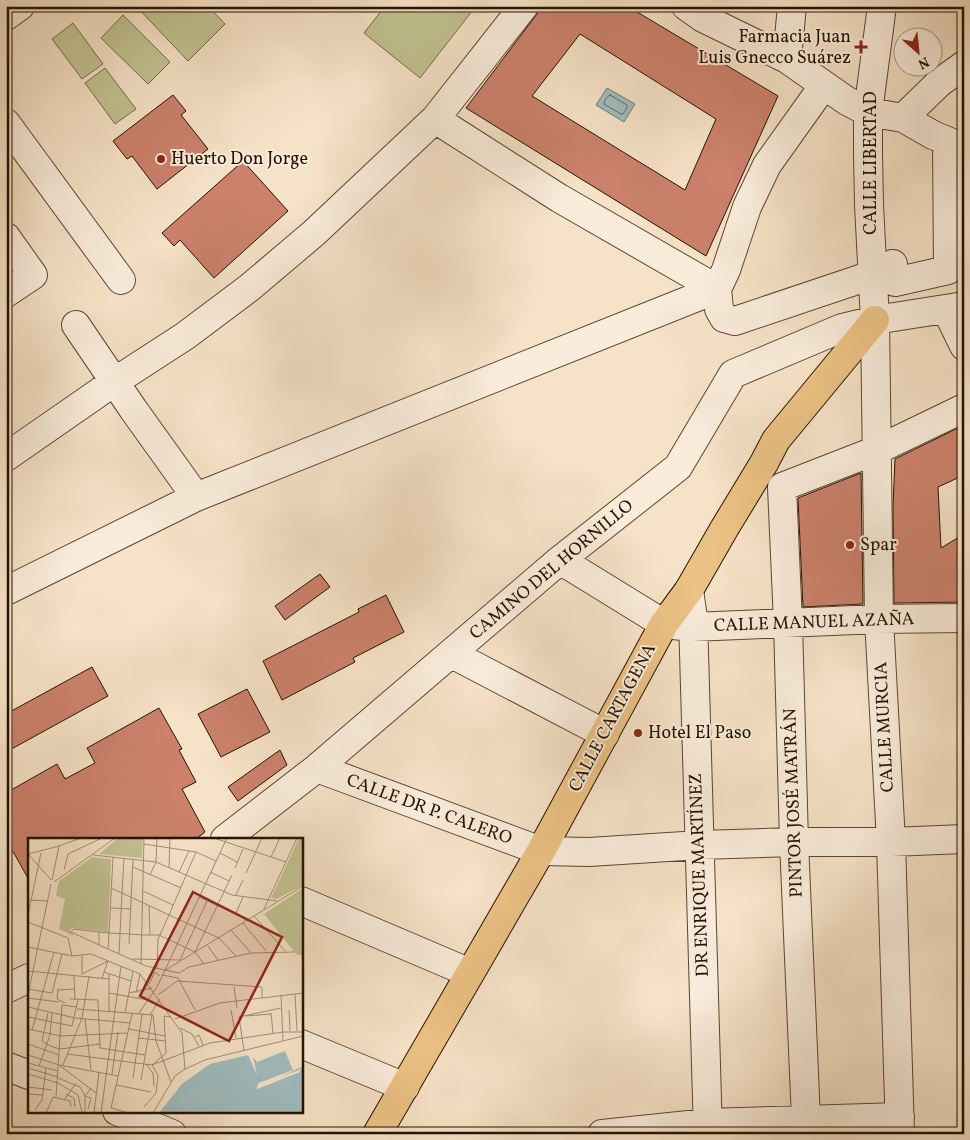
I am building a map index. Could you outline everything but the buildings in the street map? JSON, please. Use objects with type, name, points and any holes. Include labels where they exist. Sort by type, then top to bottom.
[{"type":"main road","name":"CALLE CARTAGENA","points":[[377,1134],[541,852],[664,624],[689,590],[724,528],[764,464],[776,440],[876,320]]},
{"type":"street","points":[[6,16],[20,6]]},
{"type":"street","points":[[6,457],[114,382],[185,336],[249,288],[314,233],[434,119],[524,6]]},
{"type":"street","points":[[787,59],[792,6]]},
{"type":"street","name":"CALLE LIBERTAD","points":[[876,320],[883,269],[869,196],[868,112],[882,6]]},
{"type":"street","points":[[698,10],[787,59],[847,101],[868,112],[903,118],[948,141],[948,270],[895,282],[883,269],[735,321],[724,318],[719,309],[717,289],[726,270],[747,207],[767,165],[824,85]]},
{"type":"street","points":[[903,118],[939,83],[964,65]]},
{"type":"street","points":[[434,119],[559,198],[717,289]]},
{"type":"street","points":[[6,123],[121,280]]},
{"type":"street","points":[[6,293],[33,275],[11,254]]},
{"type":"street","points":[[6,591],[196,497],[717,289]]},
{"type":"street","points":[[955,308],[964,346]]},
{"type":"street","name":"CAMINO DEL HORNILLO","points":[[227,838],[318,768],[560,560],[678,467],[733,374],[842,328],[876,320],[955,308]]},
{"type":"street","name":"CALLE MURCIA","points":[[876,320],[879,619],[891,842],[900,1125]]},
{"type":"street","points":[[76,325],[196,497]]},
{"type":"street","points":[[764,464],[782,487],[877,450],[964,408]]},
{"type":"street","name":"PINTOR JOSÉ MATRÁN","points":[[782,487],[806,1119]]},
{"type":"street","points":[[560,560],[664,624]]},
{"type":"street","name":"DR ENRIQUE MARTÍNEZ","points":[[689,590],[693,618],[708,1128]]},
{"type":"street","name":"CALLE MANUEL AZAÑA","points":[[664,624],[692,627],[879,619],[964,618]]},
{"type":"street","points":[[452,654],[605,734]]},
{"type":"street","name":"CALLE DR P. CALERO","points":[[318,768],[541,852]]},
{"type":"street","points":[[541,852],[589,852],[700,845],[794,842],[891,842],[964,838]]},
{"type":"street","points":[[302,901],[470,973]]},
{"type":"street","points":[[6,989],[28,978]]},
{"type":"street","points":[[302,1044],[405,1087]]},
{"type":"street","points":[[6,1066],[28,1075]]},
{"type":"street","points":[[119,1112],[172,1134]]},
{"type":"street","points":[[602,1134],[708,1128],[806,1119],[900,1125]]},
{"type":"green space","points":[[136,6],[208,6],[225,24],[188,61]]},
{"type":"green space","points":[[385,6],[476,6],[420,78],[364,33]]},
{"type":"green space","points":[[123,15],[170,62],[148,84],[101,38]]},
{"type":"green space","points":[[73,23],[103,64],[82,79],[52,39]]},
{"type":"green space","points":[[105,68],[136,109],[115,124],[85,83]]},
{"type":"water","points":[[607,88],[635,104],[624,122],[596,105]]},
{"type":"place","name":"Farmacia Juan Luis Gnecco Suárez","points":[[861,47]]},
{"type":"place","name":"Huerto Don Jorge","points":[[161,159]]},
{"type":"place","name":"Spar","points":[[850,545]]},
{"type":"place","name":"Hotel El Paso","points":[[638,733]]}]
